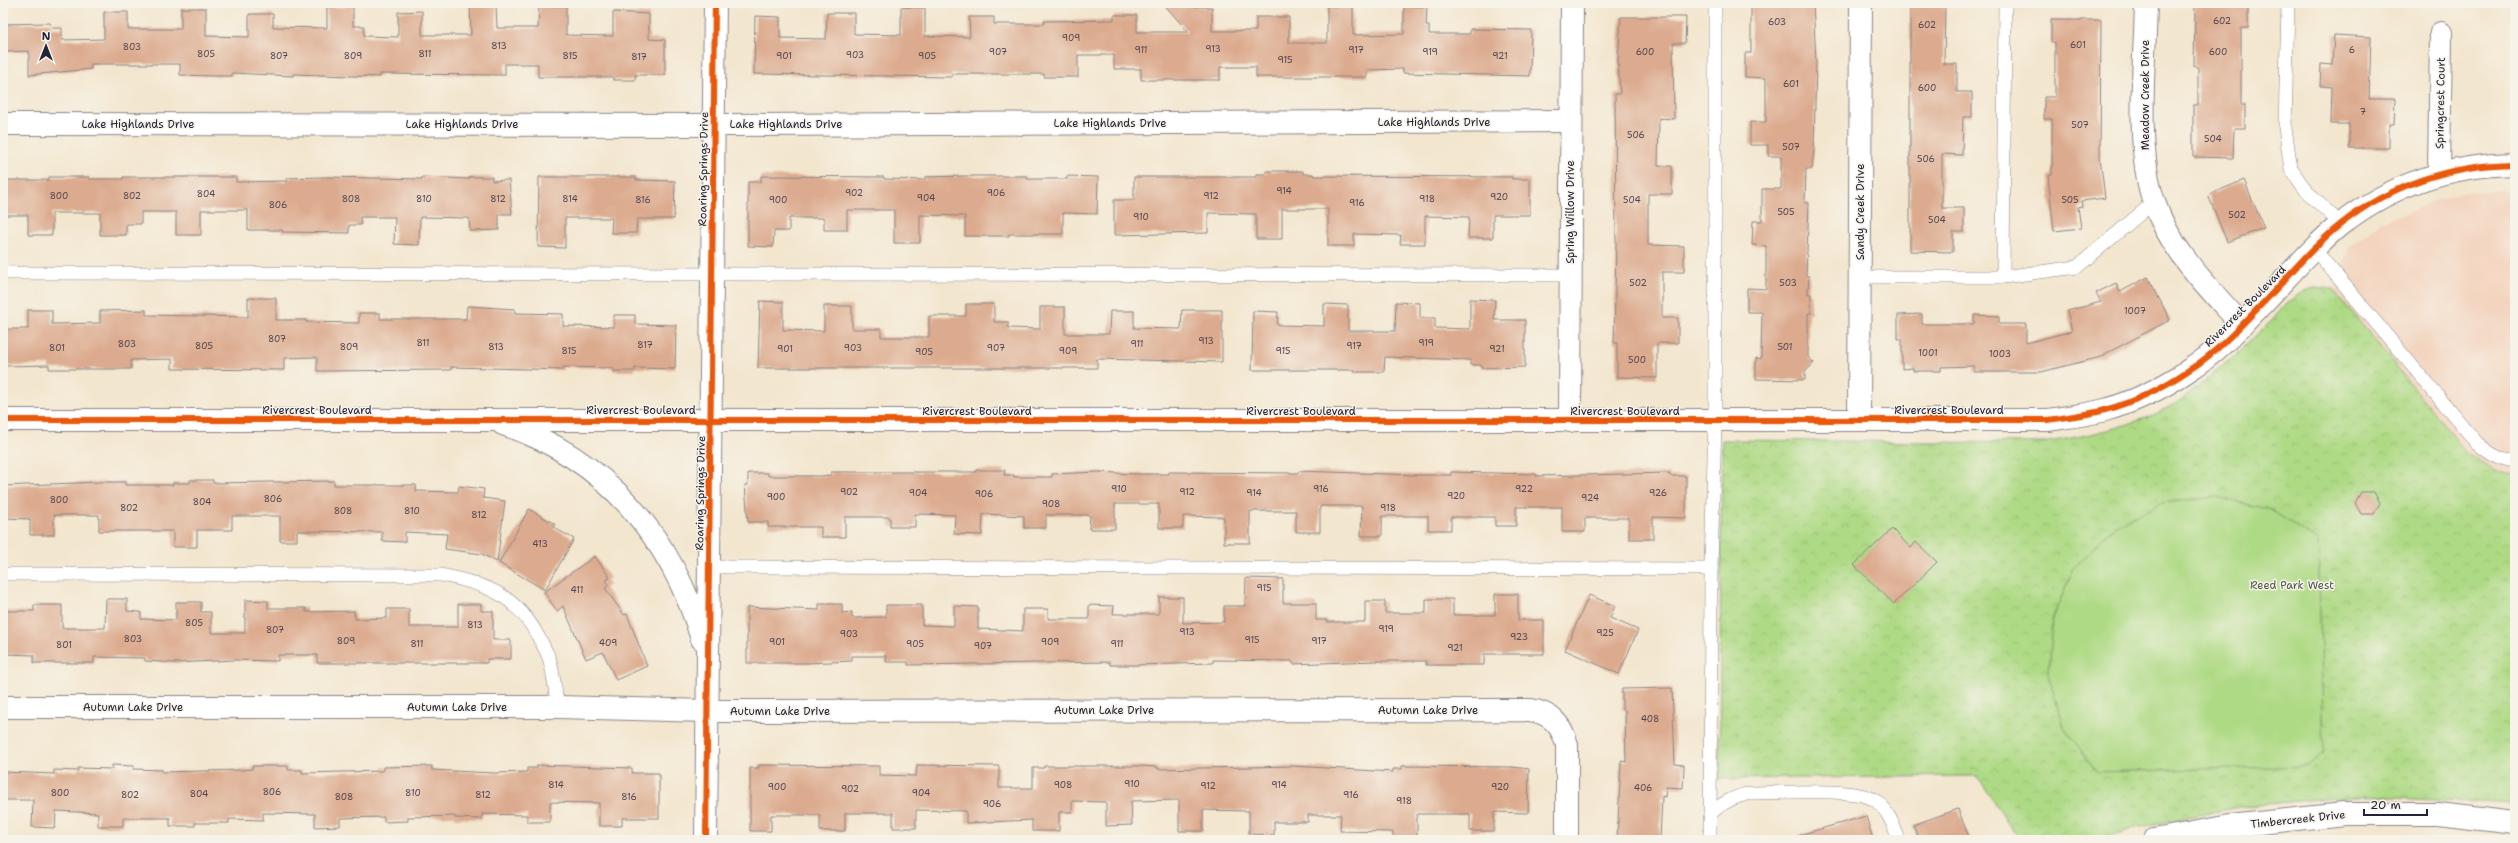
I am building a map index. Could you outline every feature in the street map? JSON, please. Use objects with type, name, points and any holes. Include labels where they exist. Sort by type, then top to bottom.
[{"type":"street","name":"Roaring Springs Drive","points":[[706,840],[715,3]]},
{"type":"street","name":"Spring Willow Drive","points":[[1570,421],[1570,121],[1572,3]]},
{"type":"street","name":"Sandy Creek Drive","points":[[1859,420],[1861,3]]},
{"type":"street","name":"Meadow Creek Drive","points":[[2146,3],[2143,148],[2154,202],[2172,238],[2193,270],[2242,325]]},
{"type":"street","name":"Springcrest Court","points":[[2439,173],[2441,33]]},
{"type":"street","name":"Lake Highlands Drive","points":[[3,124],[714,125],[1570,121]]},
{"type":"street","name":"Rivercrest Boulevard","points":[[3,420],[2048,420],[2105,410],[2148,393],[2189,370],[2211,354],[2242,325],[2341,224],[2373,202],[2406,184],[2439,173],[2486,164],[2515,164]]},
{"type":"street","points":[[489,419],[536,437],[568,454],[591,470],[633,509],[651,531],[678,575],[691,604],[708,658]]},
{"type":"street","name":"Autumn Lake Drive","points":[[3,707],[558,707],[707,710],[1530,710],[1539,712],[1555,721],[1561,728],[1567,746],[1567,840]]},
{"type":"street","name":"Timbercreek Drive","points":[[2154,840],[2230,826],[2344,814],[2438,814],[2515,823]]},
{"type":"lane","points":[[1710,840],[1711,569],[1715,421],[1714,3]]},
{"type":"lane","points":[[2003,277],[2005,3]]},
{"type":"lane","points":[[2288,3],[2285,128],[2290,169],[2307,192],[2341,224]]},
{"type":"lane","points":[[1860,277],[2003,277],[2077,267],[2154,202]]},
{"type":"lane","points":[[2315,250],[2477,443],[2489,453],[2504,460],[2515,462]]},
{"type":"lane","points":[[3,273],[1570,275]]},
{"type":"lane","points":[[709,567],[1711,569]]},
{"type":"lane","points":[[3,574],[441,574],[467,580],[495,591],[511,601],[528,619],[550,660],[558,707]]},
{"type":"lane","points":[[1710,814],[1727,801],[1738,796],[1752,793],[1858,793],[1876,800],[1885,810],[1899,840]]},
{"type":"shaded area","points":[[2515,191],[2515,476],[2497,472],[2466,452],[2334,289],[2349,248],[2381,222],[2460,192]]},
{"type":"green space","name":"Reed Park West","points":[[2314,287],[2333,289],[2466,452],[2496,472],[2515,476],[2515,804],[2396,797],[2317,799],[2239,807],[2135,828],[2099,840],[2020,840],[1977,776],[1719,779],[1722,440],[2042,443],[2079,437],[2118,427],[2155,414],[2188,395],[2255,337],[2289,302],[2305,291]]},
{"type":"green space","points":[[2217,497],[2271,510],[2318,541],[2324,752],[2309,766],[2097,772],[2064,727],[2048,674],[2052,619],[2074,568],[2112,528],[2162,503]]},
{"type":"building","points":[[1163,3],[1190,3],[1189,7],[1212,7],[1212,31],[1256,31],[1256,17],[1289,17],[1289,43],[1327,43],[1327,6],[1353,6],[1353,35],[1404,34],[1404,6],[1427,7],[1426,26],[1429,26],[1429,34],[1470,34],[1470,29],[1531,30],[1530,76],[1403,73],[1403,69],[1367,70],[1367,77],[1256,77],[1256,67],[1220,67],[1220,80],[1141,80],[1141,69],[1114,69],[1114,55],[1078,55],[1078,77],[1044,77],[1044,74],[952,74],[952,77],[754,74],[755,16],[780,17],[780,38],[826,39],[827,13],[854,13],[854,34],[901,35],[901,7],[925,8],[925,36],[970,37],[969,17],[994,17],[994,24],[1044,24],[1044,21],[1114,20],[1114,15],[1137,15],[1137,32],[1188,32]]},
{"type":"building","points":[[1751,3],[1813,3],[1816,61],[1814,149],[1812,169],[1806,169],[1805,203],[1809,203],[1806,276],[1809,276],[1808,294],[1811,294],[1811,313],[1808,313],[1808,357],[1814,363],[1805,372],[1805,380],[1756,379],[1756,358],[1761,359],[1762,312],[1747,312],[1747,288],[1766,289],[1766,246],[1752,245],[1753,221],[1762,221],[1762,189],[1781,189],[1781,156],[1768,156],[1768,145],[1750,145],[1750,122],[1766,122],[1766,78],[1745,77],[1745,53],[1751,53]]},
{"type":"building","points":[[1910,3],[1945,3],[1944,64],[1957,64],[1957,92],[1972,92],[1972,117],[1963,117],[1962,155],[1942,154],[1942,208],[1964,208],[1964,232],[1953,232],[1953,252],[1910,251]]},
{"type":"building","points":[[2195,3],[2248,4],[2248,28],[2241,28],[2241,105],[2245,105],[2245,128],[2234,128],[2233,158],[2193,157],[2193,105],[2198,105],[2198,67],[2194,67]]},
{"type":"building","points":[[470,5],[496,5],[497,28],[538,28],[539,6],[566,6],[566,35],[613,36],[613,12],[649,14],[649,39],[665,40],[665,75],[635,75],[635,80],[613,80],[613,77],[538,77],[538,64],[505,64],[505,75],[380,74],[380,77],[293,74],[293,76],[232,73],[232,76],[212,76],[180,75],[180,64],[91,64],[91,69],[29,75],[29,51],[3,52],[3,24],[50,23],[51,28],[62,28],[62,40],[104,39],[104,12],[128,12],[128,29],[181,29],[181,8],[206,8],[206,36],[249,37],[249,14],[273,14],[273,27],[327,28],[327,7],[353,7],[353,26],[364,26],[364,36],[398,37],[398,12],[422,11],[422,35],[471,35]]},
{"type":"building","points":[[1621,17],[1686,17],[1685,43],[1673,43],[1674,119],[1659,118],[1658,166],[1672,166],[1672,194],[1648,194],[1648,245],[1684,246],[1684,272],[1662,272],[1662,318],[1678,318],[1678,343],[1657,343],[1657,378],[1617,377],[1617,343],[1614,343],[1616,245],[1615,94],[1620,94],[1618,61]]},
{"type":"building","points":[[2051,20],[2101,20],[2100,157],[2105,198],[2082,201],[2083,206],[2078,207],[2081,228],[2054,231],[2048,176],[2052,175],[2052,119],[2044,119],[2044,97],[2055,97],[2055,42],[2051,42]]},
{"type":"building","points":[[2334,35],[2371,37],[2369,99],[2395,99],[2394,124],[2389,124],[2389,148],[2349,148],[2349,124],[2331,124],[2332,87],[2320,86],[2321,64],[2332,65]]},
{"type":"building","points":[[1266,171],[1303,171],[1303,174],[1313,174],[1313,176],[1512,177],[1512,179],[1530,179],[1530,215],[1493,215],[1493,238],[1468,238],[1469,217],[1425,216],[1425,244],[1400,244],[1401,235],[1354,234],[1354,246],[1328,246],[1328,209],[1282,209],[1282,239],[1256,239],[1256,214],[1208,213],[1208,233],[1114,235],[1114,200],[1134,200],[1134,177],[1256,177],[1256,174],[1266,174]]},
{"type":"building","points":[[761,176],[884,177],[884,179],[925,180],[925,177],[965,176],[1027,176],[1027,179],[1067,179],[1067,176],[1098,177],[1097,214],[1063,213],[1063,234],[1009,234],[1009,236],[965,236],[965,216],[920,215],[920,243],[894,243],[894,210],[847,210],[847,230],[824,230],[824,218],[789,218],[789,231],[774,231],[773,247],[748,246],[748,182],[761,182]]},
{"type":"building","points":[[49,177],[123,179],[123,177],[236,177],[236,182],[287,181],[287,178],[324,177],[422,179],[422,177],[469,179],[469,177],[492,177],[492,181],[509,180],[512,214],[499,214],[499,230],[470,231],[469,218],[420,217],[419,245],[394,244],[395,217],[360,217],[361,225],[349,225],[349,233],[282,232],[282,230],[248,230],[248,210],[201,210],[201,235],[176,235],[176,212],[141,212],[141,224],[126,224],[126,235],[100,235],[100,213],[52,213],[52,235],[28,235],[28,215],[3,215],[3,180],[49,180]]},
{"type":"building","points":[[539,177],[636,177],[636,180],[675,181],[674,219],[637,219],[636,233],[611,233],[612,218],[565,218],[565,248],[538,247]]},
{"type":"building","points":[[2244,180],[2264,228],[2227,242],[2208,195]]},
{"type":"building","points":[[2148,277],[2170,320],[2105,354],[2105,356],[2041,372],[1974,372],[1974,366],[1941,367],[1941,371],[1913,371],[1913,368],[1902,369],[1902,339],[1898,339],[1898,315],[1922,314],[1922,324],[1974,324],[1974,315],[1999,316],[1999,324],[2026,324],[2026,343],[2072,331],[2067,311],[2101,302],[2096,293],[2116,283],[2120,292]]},
{"type":"building","points":[[248,298],[276,298],[276,320],[306,320],[306,322],[359,323],[359,313],[380,313],[380,319],[466,319],[467,306],[515,309],[515,313],[563,314],[563,326],[614,327],[614,315],[635,315],[635,324],[676,325],[675,369],[635,368],[635,371],[613,371],[613,368],[563,367],[563,370],[451,367],[451,370],[317,371],[317,357],[284,358],[284,370],[172,369],[172,359],[131,360],[131,369],[49,369],[49,365],[3,366],[3,329],[28,329],[28,310],[52,310],[52,324],[100,323],[100,311],[146,310],[146,315],[248,317]]},
{"type":"building","points":[[1470,299],[1495,300],[1494,320],[1525,320],[1525,367],[1481,368],[1481,365],[1470,365],[1470,360],[1385,357],[1384,372],[1354,372],[1354,370],[1252,370],[1253,311],[1278,312],[1277,325],[1324,326],[1324,304],[1348,305],[1348,331],[1395,331],[1396,302],[1420,303],[1420,318],[1435,318],[1435,328],[1470,329]]},
{"type":"building","points":[[760,301],[783,302],[783,330],[824,331],[824,306],[852,306],[852,329],[881,329],[881,337],[929,337],[929,316],[966,316],[966,304],[994,304],[994,322],[1008,322],[1008,328],[1040,329],[1040,307],[1065,307],[1065,334],[1109,334],[1110,311],[1134,311],[1134,328],[1181,329],[1182,310],[1222,310],[1222,362],[1097,359],[1097,368],[758,368]]},
{"type":"building","points":[[976,470],[1005,470],[1004,475],[1014,475],[1014,477],[1052,477],[1052,474],[1099,472],[1169,474],[1169,472],[1297,473],[1299,471],[1451,475],[1451,472],[1536,474],[1536,476],[1670,473],[1670,476],[1686,476],[1686,518],[1653,517],[1653,539],[1629,539],[1629,518],[1585,518],[1585,532],[1562,532],[1562,507],[1516,507],[1516,526],[1495,526],[1495,517],[1451,517],[1451,530],[1428,530],[1428,516],[1382,516],[1382,536],[1361,536],[1362,506],[1320,506],[1320,532],[1296,532],[1296,511],[1250,511],[1250,543],[1224,543],[1224,517],[1183,516],[1183,528],[1159,528],[1159,504],[1115,504],[1115,529],[1089,529],[1090,515],[1046,515],[1046,528],[1024,528],[1024,516],[983,514],[982,535],[954,534],[955,515],[915,514],[915,527],[890,527],[890,517],[845,517],[845,537],[821,537],[821,527],[768,527],[768,522],[748,522],[745,485],[748,485],[748,473],[768,473],[768,476],[821,476],[831,475],[831,472],[976,472]]},
{"type":"building","points":[[190,480],[213,480],[213,483],[334,481],[334,485],[416,485],[416,491],[458,492],[459,486],[484,489],[483,498],[505,501],[497,562],[482,554],[445,549],[447,534],[405,532],[405,542],[382,541],[382,532],[297,531],[297,541],[280,541],[280,516],[232,516],[232,530],[197,530],[197,547],[173,547],[173,531],[99,531],[99,515],[54,515],[54,535],[30,535],[30,519],[3,518],[3,486],[99,482],[125,482],[125,485],[173,485],[173,483],[190,483]]},
{"type":"building","points":[[2361,492],[2374,492],[2380,503],[2374,514],[2361,514],[2355,503]]},
{"type":"building","points":[[529,509],[555,524],[553,527],[574,539],[545,590],[499,563]]},
{"type":"building","points":[[1892,529],[1911,548],[1916,542],[1937,562],[1894,604],[1854,565]]},
{"type":"building","points":[[595,556],[610,578],[606,580],[609,585],[605,588],[624,615],[627,614],[647,666],[616,680],[603,652],[586,659],[563,606],[557,611],[544,592]]},
{"type":"building","points":[[1246,578],[1283,579],[1283,603],[1316,603],[1316,620],[1327,620],[1327,622],[1365,622],[1365,601],[1385,601],[1385,613],[1426,613],[1426,599],[1453,599],[1453,615],[1495,615],[1495,594],[1518,594],[1518,620],[1544,620],[1544,654],[1484,654],[1484,665],[1426,665],[1426,661],[1293,664],[1292,661],[1213,660],[1213,663],[1135,665],[1110,665],[1110,662],[908,665],[908,662],[886,662],[886,656],[852,656],[852,661],[747,663],[747,607],[819,610],[819,604],[842,604],[842,613],[852,612],[852,618],[886,617],[886,605],[922,605],[922,625],[954,626],[954,606],[978,607],[978,629],[1023,631],[1023,609],[1048,609],[1048,619],[1089,619],[1089,605],[1114,606],[1113,614],[1159,614],[1159,597],[1183,597],[1183,623],[1224,622],[1224,606],[1245,606]]},
{"type":"building","points":[[1589,595],[1615,606],[1610,618],[1638,630],[1619,674],[1565,650]]},
{"type":"building","points":[[106,599],[127,599],[127,611],[141,612],[141,619],[176,620],[176,602],[201,602],[201,612],[211,612],[211,633],[245,633],[245,600],[268,601],[268,608],[306,608],[306,612],[354,611],[355,619],[387,618],[387,609],[409,609],[409,627],[458,627],[458,604],[481,604],[481,611],[493,611],[493,640],[511,640],[511,659],[487,659],[487,663],[317,663],[317,655],[278,655],[278,661],[234,660],[176,663],[145,661],[145,658],[94,657],[94,663],[34,663],[34,655],[5,654],[3,611],[34,611],[34,605],[62,605],[62,628],[105,628]]},
{"type":"building","points":[[1672,688],[1675,764],[1684,765],[1683,788],[1666,787],[1665,797],[1662,796],[1660,840],[1617,840],[1621,761],[1626,762],[1625,710],[1622,710],[1622,689]]},
{"type":"building","points":[[112,765],[134,766],[133,769],[162,770],[162,772],[242,770],[252,769],[252,766],[288,766],[288,770],[302,770],[302,773],[383,771],[383,767],[432,766],[432,770],[494,773],[527,772],[527,768],[537,768],[537,765],[632,768],[632,773],[659,773],[659,818],[622,818],[622,826],[599,826],[599,803],[550,802],[550,822],[527,822],[527,815],[482,814],[482,819],[455,818],[455,816],[408,817],[408,821],[384,822],[384,817],[340,818],[340,826],[315,827],[315,814],[263,813],[263,820],[229,819],[229,823],[195,823],[195,826],[170,826],[170,818],[123,818],[123,826],[98,826],[98,813],[56,811],[55,828],[32,827],[33,800],[3,800],[3,772],[54,774],[54,770],[78,771],[78,768],[112,769]]},
{"type":"building","points":[[759,765],[879,766],[879,775],[916,776],[917,765],[999,766],[999,788],[1033,788],[1033,768],[1044,768],[1044,766],[1138,766],[1158,767],[1158,769],[1293,766],[1393,772],[1393,769],[1402,769],[1402,766],[1512,767],[1529,769],[1528,813],[1494,812],[1494,831],[1470,831],[1470,814],[1417,814],[1417,838],[1393,837],[1393,832],[1340,831],[1341,815],[1308,815],[1308,822],[1274,822],[1274,835],[1249,834],[1249,811],[1203,810],[1203,831],[1179,831],[1179,800],[1131,801],[1132,825],[1106,826],[1106,802],[1072,801],[1072,812],[1059,812],[1059,831],[1032,831],[1032,820],[966,823],[966,811],[916,810],[916,828],[893,828],[893,813],[845,813],[845,831],[820,831],[820,815],[771,815],[771,831],[750,831],[750,768],[759,768]]},
{"type":"building","points":[[1958,809],[1970,840],[1919,840],[1913,825]]},
{"type":"building","points":[[1866,816],[1873,840],[1799,840],[1799,835]]},
{"type":"cycle path","points":[[706,840],[715,3]]},
{"type":"cycle path","points":[[3,420],[2048,420],[2116,407],[2148,393],[2189,370],[2209,356],[2227,340],[2330,233],[2360,210],[2381,198],[2423,179],[2445,173],[2491,165],[2515,164]]}]
